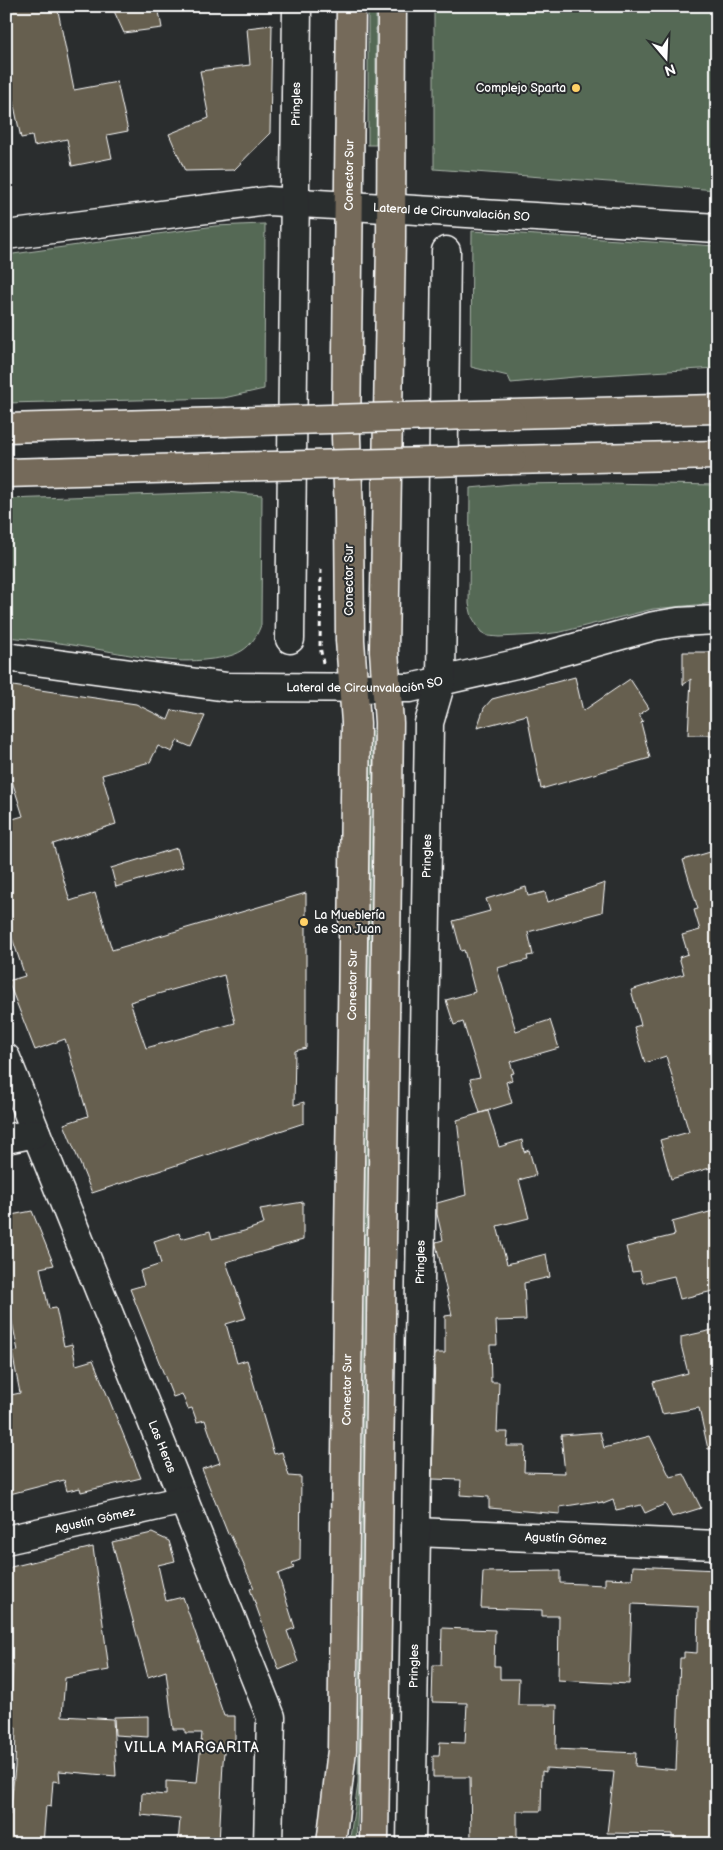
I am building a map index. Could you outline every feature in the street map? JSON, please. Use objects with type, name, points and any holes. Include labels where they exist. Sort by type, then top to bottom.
[{"type":"main road","name":"Conector Sur","points":[[332,1844],[342,1750],[356,723],[350,640],[349,511],[346,438],[351,6]]},
{"type":"main road","points":[[374,1844],[389,723],[384,651],[391,208],[392,6]]},
{"type":"main road","points":[[602,412],[717,394]]},
{"type":"main road","points":[[6,428],[717,409]]},
{"type":"main road","points":[[6,473],[717,455]]},
{"type":"main road","points":[[616,457],[717,467]]},
{"type":"street","name":"Pringles","points":[[290,639],[298,6]]},
{"type":"street","name":"Lateral de Circunvalación SO","points":[[6,235],[268,201],[717,228]]},
{"type":"street","name":"Pringles","points":[[411,1844],[429,723],[441,682],[446,251]]},
{"type":"street","name":"Lateral de Circunvalación SO","points":[[6,657],[227,687],[410,688],[508,666],[654,626],[678,622],[717,620]]},
{"type":"street","name":"Las Heras","points":[[6,1058],[271,1717],[268,1844]]},
{"type":"street","points":[[6,1139],[36,1133]]},
{"type":"street","name":"Agustín Gómez","points":[[6,1540],[184,1500]]},
{"type":"street","name":"Agustín Gómez","points":[[416,1532],[717,1544]]},
{"type":"green space","points":[[368,6],[376,6],[376,145],[368,145]]},
{"type":"green space","name":"Complejo Sparta","points":[[434,6],[717,6],[717,190],[434,169]]},
{"type":"green space","points":[[265,224],[264,389],[224,398],[6,403],[6,255],[215,226]]},
{"type":"green space","points":[[472,231],[717,246],[717,368],[585,376],[511,383],[508,376],[471,367]]},
{"type":"green space","points":[[512,484],[717,485],[717,603],[653,609],[561,632],[538,635],[499,637],[488,636],[481,632],[472,617],[469,604],[470,488]]},
{"type":"green space","points":[[225,492],[262,495],[261,625],[251,643],[238,653],[231,656],[204,660],[175,661],[48,641],[6,637],[6,499]]},
{"type":"green space","points":[[371,730],[373,730],[359,1784],[356,1844],[349,1844],[358,1784]]},
{"type":"building","points":[[6,6],[57,6],[74,90],[117,82],[128,131],[107,135],[112,158],[72,166],[67,139],[34,146],[32,136],[21,138],[13,101],[10,101],[6,79]]},
{"type":"building","points":[[129,6],[158,6],[162,28],[124,33],[114,11],[129,9]]},
{"type":"building","points":[[272,25],[270,133],[234,170],[185,171],[169,134],[209,118],[200,71],[250,65],[247,28]]},
{"type":"building","points":[[683,652],[717,652],[717,735],[688,735],[691,679],[683,685]]},
{"type":"building","points":[[575,677],[583,711],[630,679],[649,708],[639,715],[643,721],[641,723],[650,758],[541,789],[527,715],[477,728],[484,708],[492,699]]},
{"type":"building","points":[[6,685],[136,704],[168,720],[172,710],[205,716],[191,747],[177,741],[172,752],[158,746],[150,762],[102,775],[116,824],[53,844],[70,901],[95,893],[112,950],[306,893],[306,1048],[295,1051],[294,1105],[304,1102],[304,1123],[92,1193],[64,1124],[88,1116],[65,1039],[35,1050],[8,981],[25,976],[6,920],[6,821],[23,816],[6,762]],"holes":[[[224,975],[235,1023],[146,1048],[130,1002]]]},
{"type":"building","points":[[177,848],[183,867],[116,887],[111,868]]},
{"type":"building","points":[[717,850],[717,1166],[671,1179],[660,1140],[689,1132],[666,1056],[645,1063],[634,1027],[641,1025],[631,990],[684,974],[679,957],[688,954],[682,935],[700,930],[694,910],[698,909],[683,860]]},
{"type":"building","points":[[605,883],[602,912],[528,932],[533,955],[527,956],[528,960],[497,968],[516,1031],[550,1020],[559,1048],[510,1062],[514,1073],[510,1074],[512,1080],[506,1082],[512,1103],[480,1113],[470,1079],[480,1077],[463,1022],[454,1025],[446,1000],[475,992],[464,950],[461,951],[453,921],[490,911],[486,899],[526,887],[528,896],[545,892],[548,902]]},
{"type":"building","points":[[488,1111],[499,1147],[522,1140],[524,1152],[529,1150],[536,1175],[519,1180],[529,1218],[497,1226],[507,1264],[546,1254],[550,1277],[524,1283],[526,1320],[496,1321],[497,1345],[490,1345],[491,1382],[499,1382],[497,1432],[508,1432],[507,1446],[525,1446],[524,1472],[565,1473],[561,1435],[600,1432],[604,1448],[650,1436],[670,1477],[684,1474],[701,1508],[672,1517],[665,1504],[645,1513],[641,1505],[616,1510],[613,1500],[603,1504],[597,1501],[560,1507],[560,1514],[489,1508],[489,1497],[460,1495],[461,1480],[432,1479],[435,1353],[445,1353],[445,1316],[452,1315],[436,1244],[436,1242],[443,1240],[437,1214],[437,1203],[466,1195],[457,1120]]},
{"type":"building","points":[[303,1202],[303,1240],[226,1262],[246,1318],[226,1324],[237,1363],[247,1360],[274,1454],[282,1452],[289,1476],[301,1477],[300,1560],[292,1563],[294,1568],[278,1574],[295,1628],[287,1631],[298,1662],[279,1670],[250,1589],[254,1588],[230,1534],[228,1534],[202,1469],[220,1463],[205,1420],[197,1422],[192,1408],[188,1409],[182,1394],[173,1397],[130,1289],[144,1285],[140,1271],[161,1264],[154,1241],[179,1233],[181,1239],[210,1231],[212,1239],[244,1231],[264,1224],[260,1209]]},
{"type":"building","points":[[717,1210],[717,1290],[680,1299],[674,1276],[643,1283],[640,1271],[632,1272],[626,1247],[675,1235],[672,1222]]},
{"type":"building","points":[[32,1211],[54,1265],[40,1268],[49,1309],[56,1308],[64,1346],[72,1344],[76,1365],[93,1360],[141,1478],[81,1492],[80,1488],[67,1491],[64,1480],[6,1495],[6,1396],[20,1393],[12,1352],[18,1351],[9,1307],[6,1307],[6,1216]]},
{"type":"building","points":[[717,1329],[717,1448],[708,1449],[699,1408],[662,1414],[653,1382],[688,1373],[681,1345],[681,1337]]},
{"type":"building","points":[[152,1533],[169,1541],[175,1561],[158,1565],[166,1601],[183,1597],[224,1716],[235,1716],[235,1744],[225,1743],[219,1844],[178,1844],[180,1819],[141,1815],[142,1793],[166,1795],[166,1781],[197,1783],[202,1733],[185,1733],[185,1729],[173,1729],[166,1671],[148,1677],[112,1542]]},
{"type":"building","points":[[93,1547],[109,1670],[65,1678],[62,1716],[113,1719],[116,1776],[59,1771],[60,1782],[53,1781],[51,1807],[46,1806],[43,1844],[6,1844],[6,1815],[10,1815],[15,1767],[16,1728],[10,1728],[13,1664],[6,1664],[6,1573],[11,1567]]},
{"type":"building","points":[[633,1566],[717,1570],[717,1844],[672,1844],[672,1834],[607,1833],[614,1772],[546,1768],[546,1772],[542,1771],[541,1811],[517,1811],[517,1844],[471,1844],[470,1777],[433,1777],[433,1756],[439,1756],[440,1742],[465,1743],[467,1703],[432,1702],[433,1665],[441,1665],[442,1628],[495,1630],[494,1666],[500,1666],[500,1679],[519,1679],[518,1705],[557,1705],[556,1749],[636,1753],[635,1766],[676,1770],[680,1658],[684,1658],[684,1652],[697,1653],[698,1607],[632,1604],[629,1684],[558,1680],[559,1616],[542,1616],[542,1610],[481,1608],[483,1572],[560,1571],[560,1583],[605,1585],[605,1578],[632,1579]]},
{"type":"building","points":[[148,1716],[148,1737],[115,1735],[114,1717]]},
{"type":"place","name":"Complejo Sparta","points":[[576,88]]},
{"type":"place","name":"La Mueblería de San Juan","points":[[304,922]]},
{"type":"district","name":"VILLA MARGARITA","points":[[192,1747]]}]
